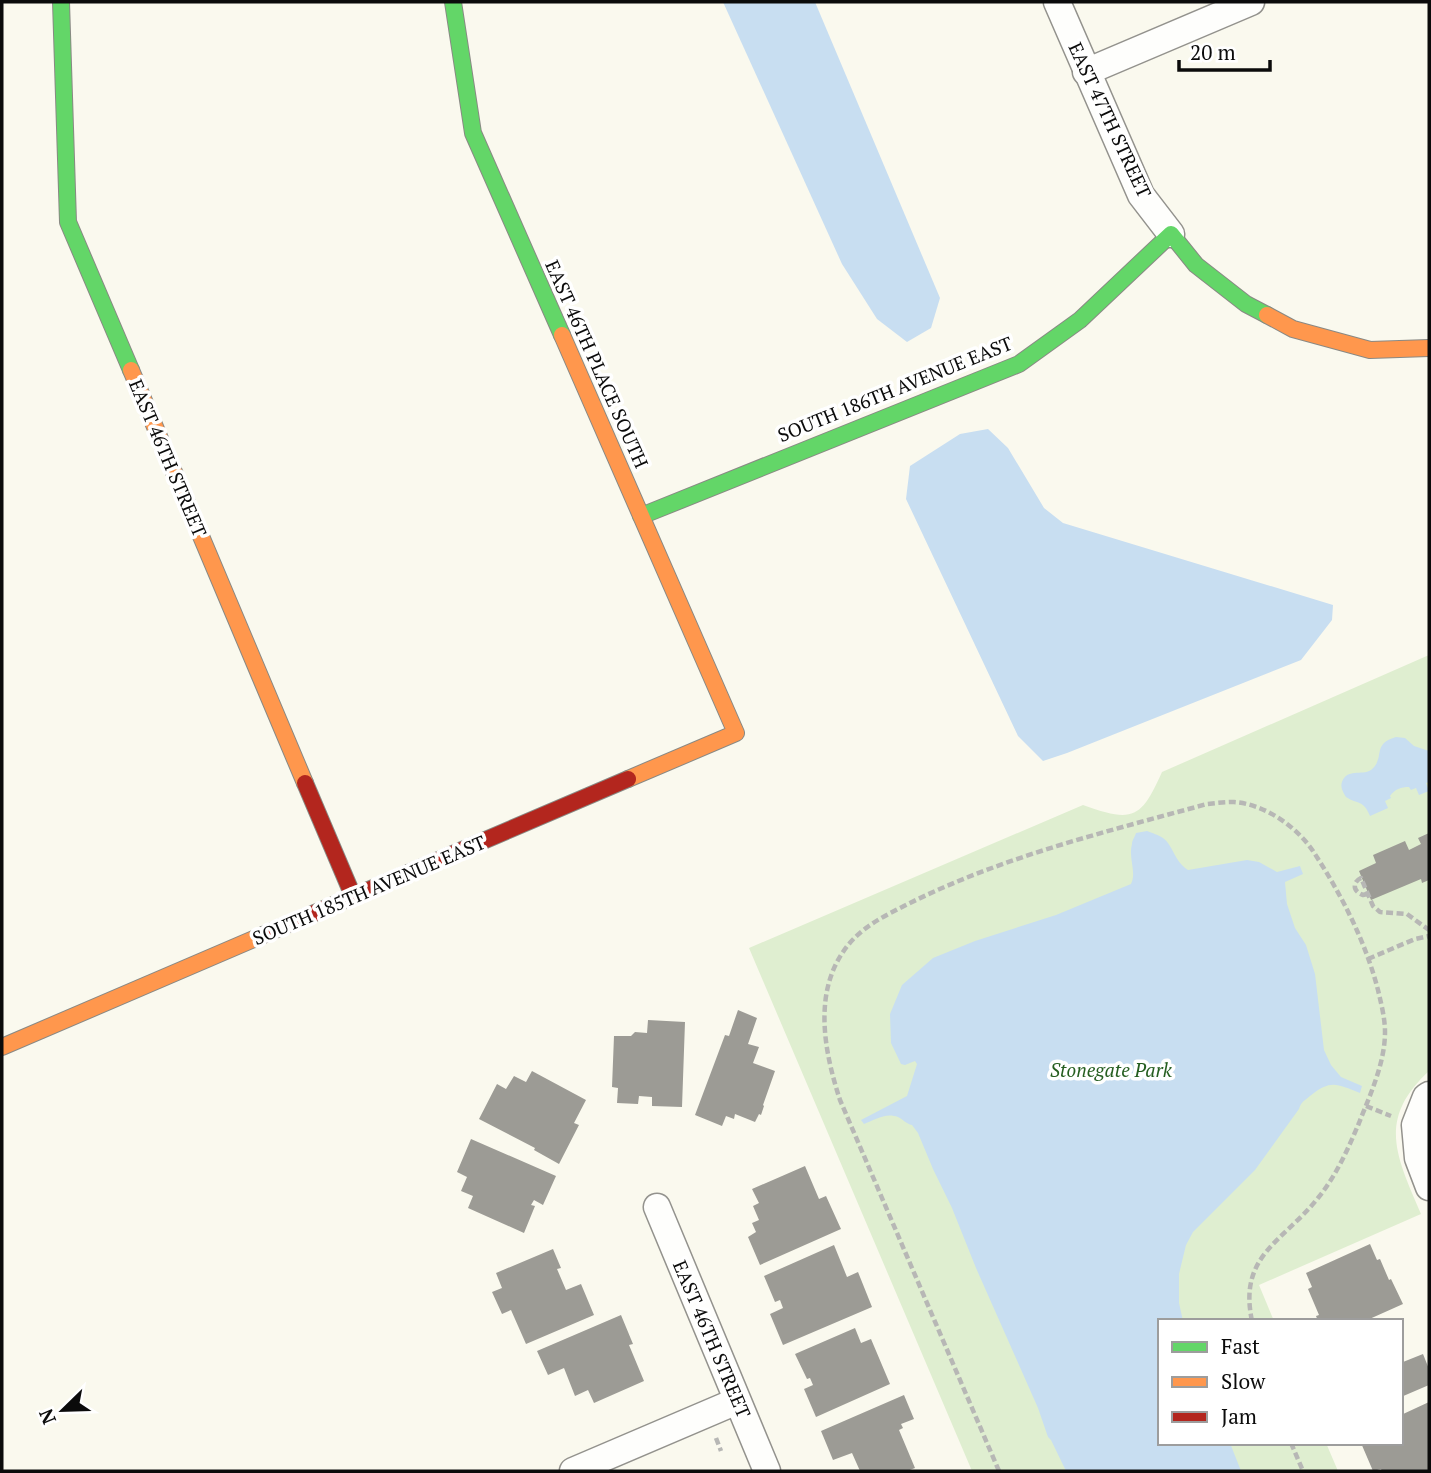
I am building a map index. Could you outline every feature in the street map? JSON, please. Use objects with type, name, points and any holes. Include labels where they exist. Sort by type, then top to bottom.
[{"type":"street","name":"EAST 46TH STREET","points":[[61,2],[68,222],[353,896]]},
{"type":"street","name":"EAST 46TH PLACE SOUTH","points":[[453,2],[473,134],[736,733]]},
{"type":"street","name":"EAST 47TH STREET","points":[[1057,2],[1140,195],[1171,234]]},
{"type":"street","points":[[1086,72],[1251,2]]},
{"type":"street","name":"SOUTH 186TH AVENUE EAST","points":[[641,516],[1019,363],[1080,320],[1171,234]]},
{"type":"street","points":[[1171,234],[1195,265],[1246,304],[1293,329],[1370,350],[1429,348]]},
{"type":"street","name":"SOUTH 185TH AVENUE EAST","points":[[2,1047],[736,733]]},
{"type":"street","points":[[1428,1096],[1415,1125],[1418,1158],[1429,1187]]},
{"type":"street","name":"EAST 46TH STREET","points":[[657,1207],[767,1471]]},
{"type":"street","points":[[573,1471],[737,1401]]},
{"type":"path","points":[[999,1471],[835,1086],[826,1049],[825,1006],[841,954],[852,939],[866,927],[936,890],[1052,847],[1207,804],[1233,802],[1256,806],[1276,817],[1310,847],[1349,912],[1368,959],[1379,994],[1385,1030],[1384,1049],[1372,1090],[1338,1167],[1306,1212],[1255,1265],[1248,1306],[1251,1319]]},
{"type":"path","points":[[1367,894],[1373,906],[1380,912],[1407,914],[1429,930]]},
{"type":"path","points":[[1368,959],[1415,939],[1429,936]]},
{"type":"path","points":[[1292,1445],[1303,1471]]},
{"type":"green space","name":"Stonegate Park","points":[[1429,655],[1429,1071],[1412,1089],[1402,1106],[1396,1140],[1399,1157],[1421,1214],[1259,1285],[1273,1319],[1158,1319],[1158,1445],[1327,1445],[1338,1471],[972,1471],[749,948],[1083,805],[1113,814],[1133,813],[1148,800],[1162,772]]},
{"type":"water","points":[[723,2],[815,2],[940,298],[931,328],[907,342],[877,319],[842,264]]},
{"type":"water","points":[[988,429],[1008,448],[1044,508],[1063,523],[1333,605],[1332,620],[1301,660],[1043,761],[1018,736],[906,499],[910,466],[960,434]]},
{"type":"water","points":[[1396,737],[1405,738],[1414,746],[1429,751],[1429,782],[1426,783],[1429,791],[1419,795],[1416,788],[1398,789],[1385,801],[1388,808],[1370,816],[1362,805],[1346,797],[1342,782],[1347,775],[1371,770],[1378,761],[1384,743]]},
{"type":"water","points":[[1147,831],[1160,836],[1188,870],[1247,860],[1259,862],[1277,872],[1300,866],[1303,874],[1285,882],[1287,904],[1295,928],[1306,945],[1315,974],[1324,1050],[1341,1077],[1362,1086],[1360,1093],[1329,1085],[1302,1103],[1255,1170],[1193,1232],[1186,1245],[1179,1274],[1179,1303],[1183,1319],[1158,1319],[1158,1445],[1231,1445],[1241,1471],[1066,1471],[1048,1437],[1038,1408],[918,1133],[912,1125],[894,1116],[880,1117],[864,1124],[861,1120],[907,1096],[917,1064],[915,1061],[901,1064],[891,1043],[890,1014],[902,985],[933,958],[975,941],[1056,915],[1131,884],[1132,841],[1136,833]]},
{"type":"building","points":[[1429,833],[1429,880],[1422,883],[1421,879],[1371,900],[1359,871],[1376,863],[1373,855],[1405,841],[1409,850],[1421,844],[1418,838]]},
{"type":"building","points":[[738,1010],[757,1018],[748,1044],[759,1047],[753,1063],[775,1071],[761,1115],[759,1114],[755,1122],[735,1114],[734,1119],[726,1116],[722,1126],[695,1115],[725,1035],[729,1036]]},
{"type":"building","points":[[648,1020],[685,1022],[682,1107],[652,1106],[652,1097],[639,1096],[638,1104],[617,1103],[618,1088],[612,1087],[614,1036],[647,1033]]},
{"type":"building","points":[[532,1071],[586,1100],[574,1123],[579,1125],[559,1164],[534,1150],[535,1148],[479,1119],[497,1084],[506,1089],[514,1076],[526,1082]]},
{"type":"building","points":[[471,1139],[556,1176],[543,1205],[534,1200],[531,1205],[535,1206],[524,1233],[468,1208],[473,1196],[461,1191],[467,1177],[457,1172]]},
{"type":"building","points":[[805,1166],[819,1199],[826,1196],[841,1229],[760,1265],[748,1237],[756,1232],[752,1223],[759,1220],[753,1206],[759,1203],[752,1189]]},
{"type":"building","points":[[1370,1244],[1403,1304],[1369,1319],[1317,1319],[1316,1316],[1319,1315],[1308,1289],[1312,1287],[1306,1273]]},
{"type":"building","points":[[834,1245],[847,1277],[858,1272],[872,1307],[783,1345],[770,1314],[783,1308],[780,1300],[775,1302],[764,1276]]},
{"type":"building","points":[[553,1249],[561,1268],[557,1269],[566,1290],[581,1284],[594,1315],[526,1344],[511,1310],[502,1314],[492,1292],[502,1288],[496,1273]]},
{"type":"building","points":[[621,1315],[633,1344],[629,1345],[644,1381],[594,1403],[588,1390],[575,1396],[564,1368],[548,1375],[537,1351]]},
{"type":"building","points":[[855,1328],[861,1343],[871,1339],[890,1384],[816,1417],[804,1389],[813,1385],[810,1378],[807,1379],[795,1354]]},
{"type":"building","points":[[1423,1354],[1429,1369],[1429,1385],[1403,1396],[1403,1362]]},
{"type":"building","points":[[904,1395],[914,1419],[901,1424],[903,1428],[899,1430],[915,1468],[907,1471],[860,1471],[852,1453],[833,1460],[821,1431]]},
{"type":"building","points":[[1429,1402],[1429,1471],[1373,1471],[1362,1445],[1403,1445],[1403,1414]]},
{"type":"traffic: fast","points":[[61,2],[68,222],[131,370]]},
{"type":"traffic: fast","points":[[453,2],[473,133],[562,335]]},
{"type":"traffic: fast","points":[[641,516],[1019,364],[1080,320],[1171,234],[1196,265],[1246,304],[1267,315]]},
{"type":"traffic: slow","points":[[1267,315],[1293,329],[1370,350],[1429,348]]},
{"type":"traffic: slow","points":[[562,335],[736,733],[628,779]]},
{"type":"traffic: slow","points":[[131,370],[305,783]]},
{"type":"traffic: slow","points":[[2,1047],[263,935]]},
{"type":"traffic: jam","points":[[263,935],[628,779]]},
{"type":"traffic: jam","points":[[305,783],[353,896]]}]
